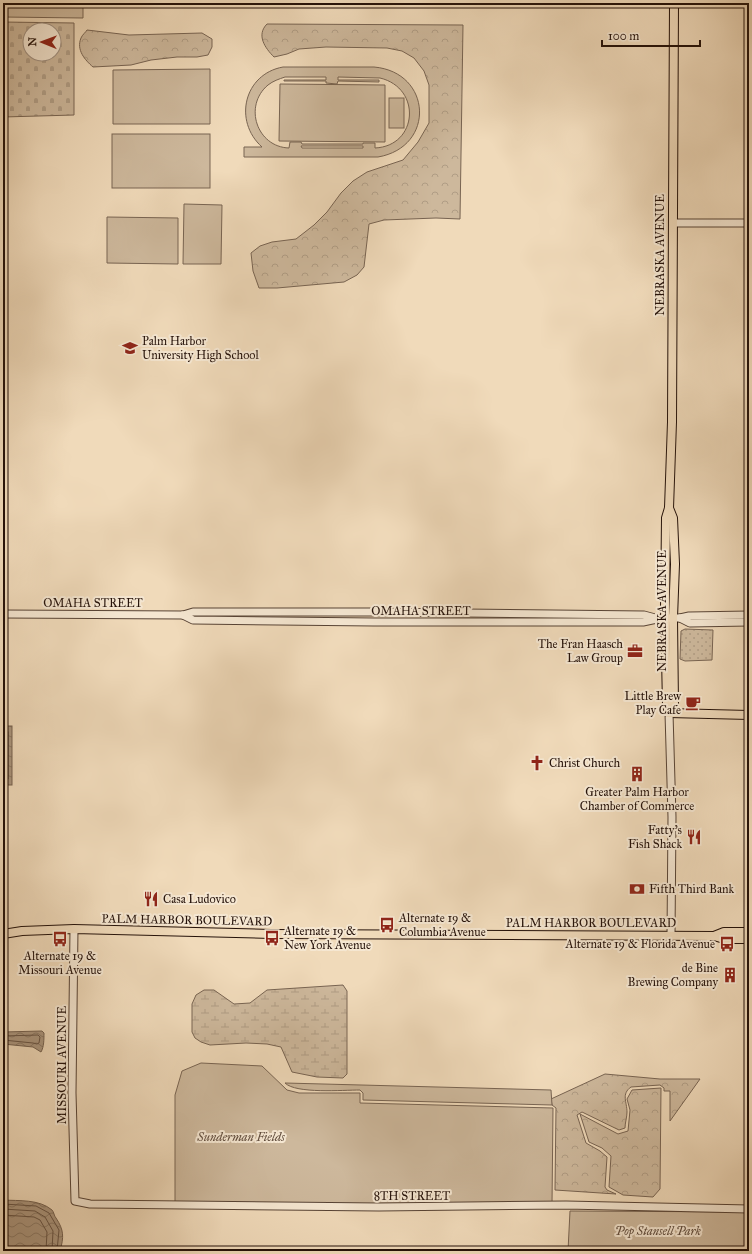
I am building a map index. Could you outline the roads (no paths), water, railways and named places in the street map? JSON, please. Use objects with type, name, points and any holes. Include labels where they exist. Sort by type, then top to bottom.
[{"type":"main road","name":"NEBRASKA AVENUE","points":[[669,714],[667,706],[669,618],[666,518],[669,508],[672,414],[674,3]]},
{"type":"main road","points":[[669,714],[749,715]]},
{"type":"main road","name":"PALM HARBOR BOULEVARD","points":[[3,934],[22,931],[74,930],[271,934],[370,933],[714,936],[724,939],[749,939]]},
{"type":"main road","name":"PALM HARBOR BOULEVARD","points":[[714,936],[724,932],[749,932]]},
{"type":"street","points":[[673,223],[749,223]]},
{"type":"street","name":"OMAHA STREET","points":[[3,614],[183,615],[193,612],[569,614],[644,615],[669,618],[690,623],[749,622]]},
{"type":"street","name":"OMAHA STREET","points":[[669,618],[689,616],[749,615]]},
{"type":"street","name":"NEBRASKA AVENUE","points":[[669,714],[672,781],[671,936]]},
{"type":"street","name":"MISSOURI AVENUE","points":[[74,930],[72,1093],[75,1201]]},
{"type":"street","name":"8TH STREET","points":[[75,1201],[90,1204],[379,1207],[504,1207],[566,1205],[749,1209]]},
{"type":"water","points":[[3,726],[12,726],[12,785],[3,785]]},
{"type":"water","points":[[42,1031],[44,1033],[44,1040],[41,1052],[33,1047],[3,1044],[3,1032]]},
{"type":"water","points":[[3,1200],[35,1202],[47,1206],[52,1210],[62,1230],[63,1238],[60,1251],[3,1251]]},
{"type":"place","name":"Palm Harbor University High School","points":[[130,348]]},
{"type":"place","name":"The Fran Haasch Law Group","points":[[635,651]]},
{"type":"place","name":"Little Brew Play Cafe","points":[[693,703]]},
{"type":"place","name":"Christ Church","points":[[537,763]]},
{"type":"place","name":"Greater Palm Harbor Chamber of Commerce","points":[[637,774]]},
{"type":"place","name":"Fatty's Fish Shack","points":[[694,837]]},
{"type":"place","name":"Fifth Third Bank","points":[[637,889]]},
{"type":"place","name":"Casa Ludovico","points":[[151,899]]},
{"type":"place","name":"Alternate 19 & Columbia Avenue","points":[[387,925]]},
{"type":"place","name":"Alternate 19 & New York Avenue","points":[[272,938]]},
{"type":"place","name":"Alternate 19 & Missouri Avenue","points":[[60,939]]},
{"type":"place","name":"Alternate 19 & Florida Avenue","points":[[727,944]]},
{"type":"place","name":"de Bine Brewing Company","points":[[730,975]]},
{"type":"park label","name":"Sunderman Fields","points":[[241,1137]]},
{"type":"park label","name":"Pop Stansell Park","points":[[658,1231]]}]
